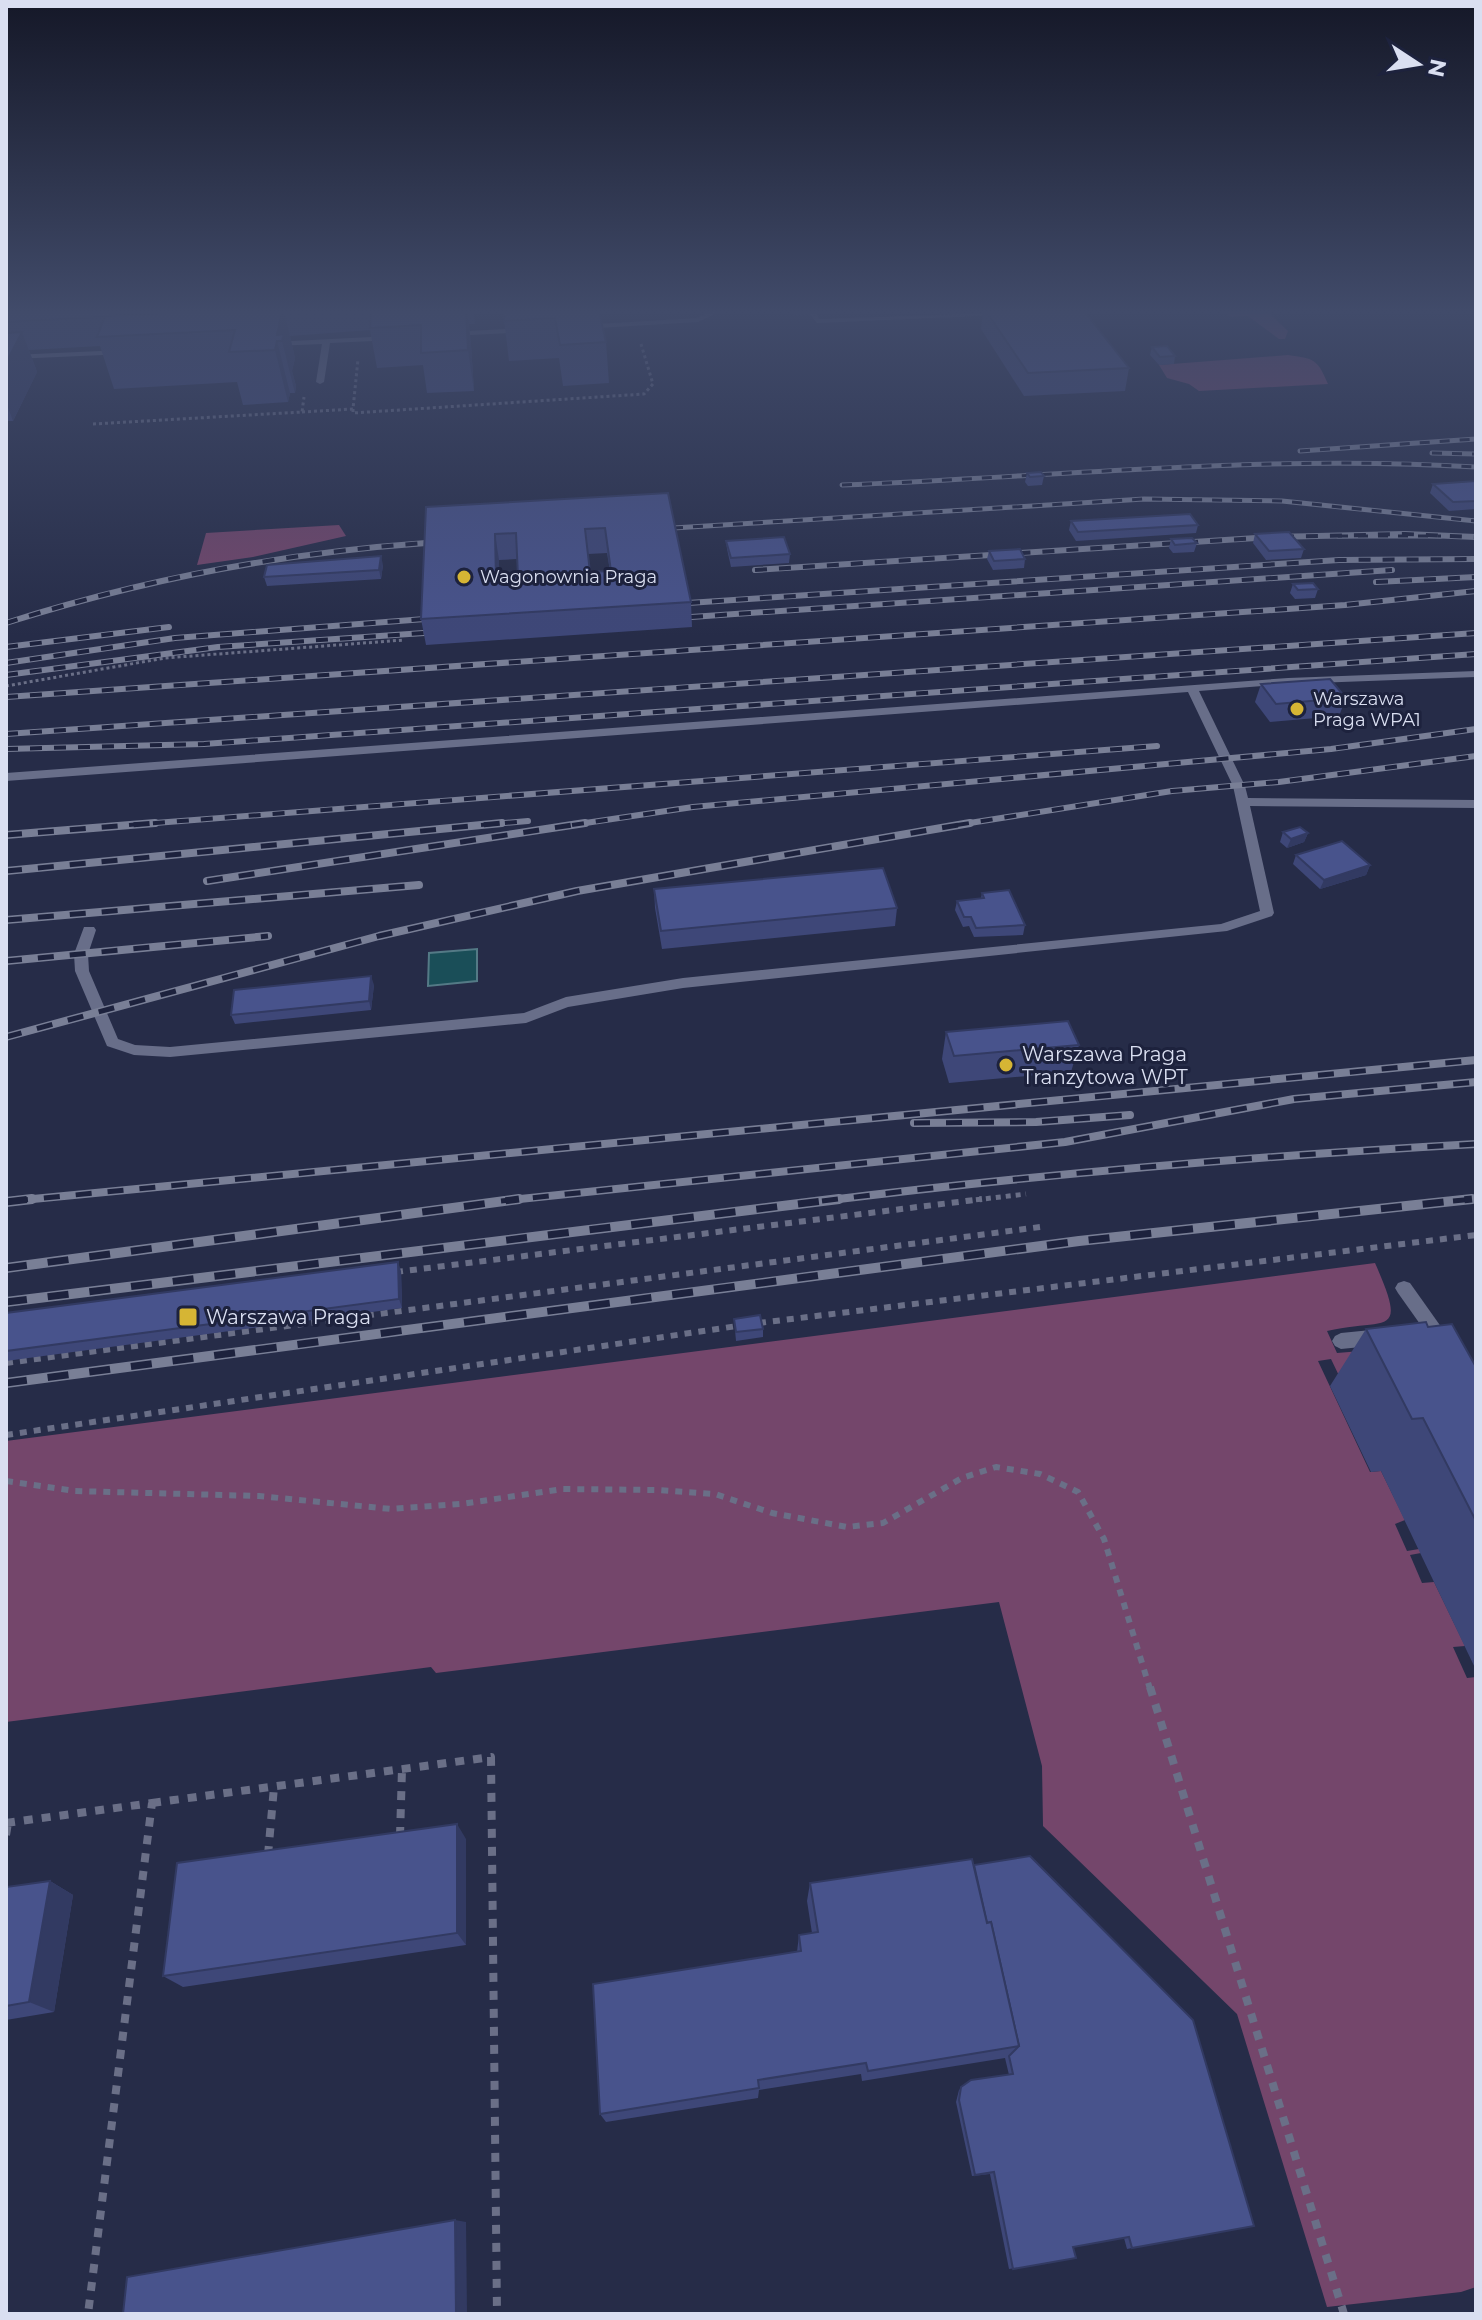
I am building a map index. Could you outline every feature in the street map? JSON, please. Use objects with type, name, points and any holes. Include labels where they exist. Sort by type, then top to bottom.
[{"type":"lane","points":[[6,777],[1288,681],[1476,674]]},
{"type":"lane","points":[[89,930],[81,954],[82,971],[112,1042],[134,1050],[170,1052],[526,1018],[566,1002],[683,983],[1222,928],[1267,913],[1239,786],[1192,688]]},
{"type":"lane","points":[[1243,802],[1476,804]]},
{"type":"lane","points":[[1404,1288],[1419,1333],[1451,1355]]},
{"type":"lane","points":[[1341,1341],[1419,1333]]},
{"type":"path","points":[[93,424],[175,419]]},
{"type":"path","points":[[6,686],[165,658],[404,640]]},
{"type":"path","points":[[389,1272],[1026,1194]]},
{"type":"path","points":[[6,1363],[1040,1227]]},
{"type":"path","points":[[6,1435],[790,1318],[1476,1235]]},
{"type":"path","points":[[6,1481],[75,1491],[259,1496],[391,1509],[461,1504],[563,1489],[659,1490],[715,1494],[772,1513],[847,1527],[883,1523],[962,1478],[996,1467],[1040,1474],[1078,1492],[1104,1539],[1344,2314]]},
{"type":"path","points":[[6,1835],[7,1823],[491,1757],[497,2314]]},
{"type":"path","points":[[399,1849],[402,1769]]},
{"type":"path","points":[[267,1867],[274,1787]]},
{"type":"path","points":[[88,2314],[152,1803]]},
{"type":"shaded area","points":[[339,525],[346,536],[253,557],[197,565],[206,533]]},
{"type":"shaded area","points":[[477,949],[477,981],[428,986],[429,953]]},
{"type":"shaded area","points":[[1375,1263],[1390,1304],[1390,1315],[1386,1321],[1327,1331],[1337,1353],[1397,1348],[1343,1384],[1331,1359],[1318,1361],[1370,1472],[1381,1471],[1405,1520],[1395,1524],[1407,1551],[1419,1549],[1421,1553],[1410,1555],[1422,1583],[1434,1582],[1465,1646],[1453,1647],[1467,1678],[1476,1677],[1476,2287],[1461,2292],[1327,2307],[1237,2014],[1043,1826],[1042,1766],[999,1602],[436,1673],[431,1667],[6,1722],[6,1441]]},
{"type":"building","points":[[1041,472],[1044,476],[1030,477],[1027,473]]},
{"type":"building","points":[[1476,481],[1476,501],[1453,502],[1433,484]]},
{"type":"building","name":"Wagonownia Praga","points":[[668,493],[691,602],[421,619],[426,507]],"holes":[[[605,528],[611,571],[590,572],[585,529]],[[516,533],[518,577],[496,578],[495,534]]]},
{"type":"building","points":[[1190,514],[1198,525],[1078,532],[1071,521]]},
{"type":"building","points":[[1289,532],[1304,549],[1269,551],[1255,534]]},
{"type":"building","points":[[784,537],[790,554],[731,558],[726,541]]},
{"type":"building","points":[[1192,538],[1197,543],[1175,545],[1171,539]]},
{"type":"building","points":[[1020,549],[1025,559],[994,561],[989,551]]},
{"type":"building","points":[[381,556],[379,570],[264,577],[267,565]]},
{"type":"building","points":[[1313,583],[1318,589],[1298,590],[1293,584]]},
{"type":"building","points":[[1330,679],[1346,698],[1276,704],[1261,684]]},
{"type":"building","points":[[1300,827],[1308,833],[1291,839],[1283,832]]},
{"type":"building","points":[[1342,841],[1370,865],[1324,880],[1296,855]]},
{"type":"building","points":[[883,868],[897,908],[661,931],[654,889]]},
{"type":"building","points":[[1009,890],[1025,925],[976,928],[971,917],[964,917],[957,901],[984,898],[982,893]]},
{"type":"building","points":[[371,976],[369,1001],[231,1015],[234,990]]},
{"type":"building","points":[[1068,1021],[1079,1045],[954,1056],[946,1032]]},
{"type":"building","points":[[398,1262],[399,1299],[6,1351],[6,1313]]},
{"type":"building","points":[[760,1315],[763,1329],[736,1332],[734,1319]]},
{"type":"building","points":[[1426,1322],[1428,1327],[1452,1324],[1476,1367],[1476,1521],[1423,1418],[1412,1419],[1366,1329]]},
{"type":"building","points":[[457,1824],[457,1933],[163,1976],[177,1863]]},
{"type":"building","points":[[1030,1856],[1193,2020],[1254,2226],[1132,2248],[1129,2237],[1073,2247],[1076,2258],[1013,2269],[994,2172],[975,2175],[959,2100],[961,2087],[971,2080],[1013,2074],[1009,2056],[1019,2046],[991,1922],[987,1923],[974,1865]]},
{"type":"building","points":[[972,1859],[987,1923],[991,1922],[1019,2046],[868,2071],[866,2063],[758,2080],[759,2088],[600,2114],[593,1984],[801,1951],[799,1935],[818,1932],[810,1883]]},
{"type":"building","points":[[50,1881],[29,2002],[6,2006],[6,1887]]},
{"type":"building","points":[[455,2220],[456,2314],[123,2314],[127,2277]]},
{"type":"railway","points":[[1300,451],[1476,439]]},
{"type":"railway","points":[[1432,453],[1476,454]]},
{"type":"railway","points":[[842,485],[1238,465],[1317,463],[1476,467]]},
{"type":"railway","points":[[673,528],[1144,499],[1282,501],[1476,521]]},
{"type":"railway","points":[[755,570],[1272,537],[1405,534],[1476,537]]},
{"type":"railway","points":[[1338,536],[1441,536]]},
{"type":"railway","points":[[6,623],[110,593],[214,570],[319,554],[426,543]]},
{"type":"railway","points":[[688,603],[1339,560],[1476,559]]},
{"type":"railway","points":[[691,617],[1392,570]]},
{"type":"railway","points":[[1376,582],[1476,577]]},
{"type":"railway","points":[[6,697],[1345,605],[1476,591]]},
{"type":"railway","points":[[6,663],[175,638],[425,619]]},
{"type":"railway","points":[[6,647],[169,627]]},
{"type":"railway","points":[[6,675],[218,647],[424,633]]},
{"type":"railway","points":[[6,734],[1476,633]]},
{"type":"railway","points":[[6,749],[204,744],[1476,654]]},
{"type":"railway","points":[[572,825],[693,807],[1331,749],[1476,729]]},
{"type":"railway","points":[[154,823],[1157,746]]},
{"type":"railway","points":[[957,825],[1172,791],[1279,782],[1476,756]]},
{"type":"railway","points":[[484,825],[528,821]]},
{"type":"railway","points":[[6,835],[154,823]]},
{"type":"railway","points":[[129,825],[154,823]]},
{"type":"railway","points":[[484,825],[502,823]]},
{"type":"railway","points":[[207,881],[585,823]]},
{"type":"railway","points":[[6,1037],[379,936],[577,891],[970,823]]},
{"type":"railway","points":[[6,871],[484,825]]},
{"type":"railway","points":[[6,920],[419,885]]},
{"type":"railway","points":[[6,961],[268,936]]},
{"type":"railway","points":[[28,1199],[1476,1060]]},
{"type":"railway","points":[[515,1200],[1065,1142],[1294,1099],[1476,1082]]},
{"type":"railway","points":[[914,1123],[1036,1122],[1130,1115]]},
{"type":"railway","points":[[835,1199],[1149,1167],[1476,1144]]},
{"type":"railway","points":[[6,1202],[28,1199]]},
{"type":"railway","points":[[12,1201],[28,1199]]},
{"type":"railway","points":[[6,1302],[835,1199]]},
{"type":"railway","points":[[822,1201],[835,1199]]},
{"type":"railway","points":[[1455,1201],[1472,1199]]},
{"type":"railway","points":[[1455,1201],[1476,1199]]},
{"type":"railway","points":[[6,1268],[515,1200]]},
{"type":"railway","points":[[501,1201],[515,1200]]},
{"type":"railway","points":[[6,1383],[1079,1241],[1455,1201]]},
{"type":"place","name":"Wagonownia Praga","points":[[464,577]]},
{"type":"place","name":"Warszawa Praga WPA1","points":[[1297,709]]},
{"type":"place","name":"Warszawa Praga Tranzytowa WPT","points":[[1006,1065]]},
{"type":"place","name":"Warszawa Praga","points":[[188,1317]]}]
